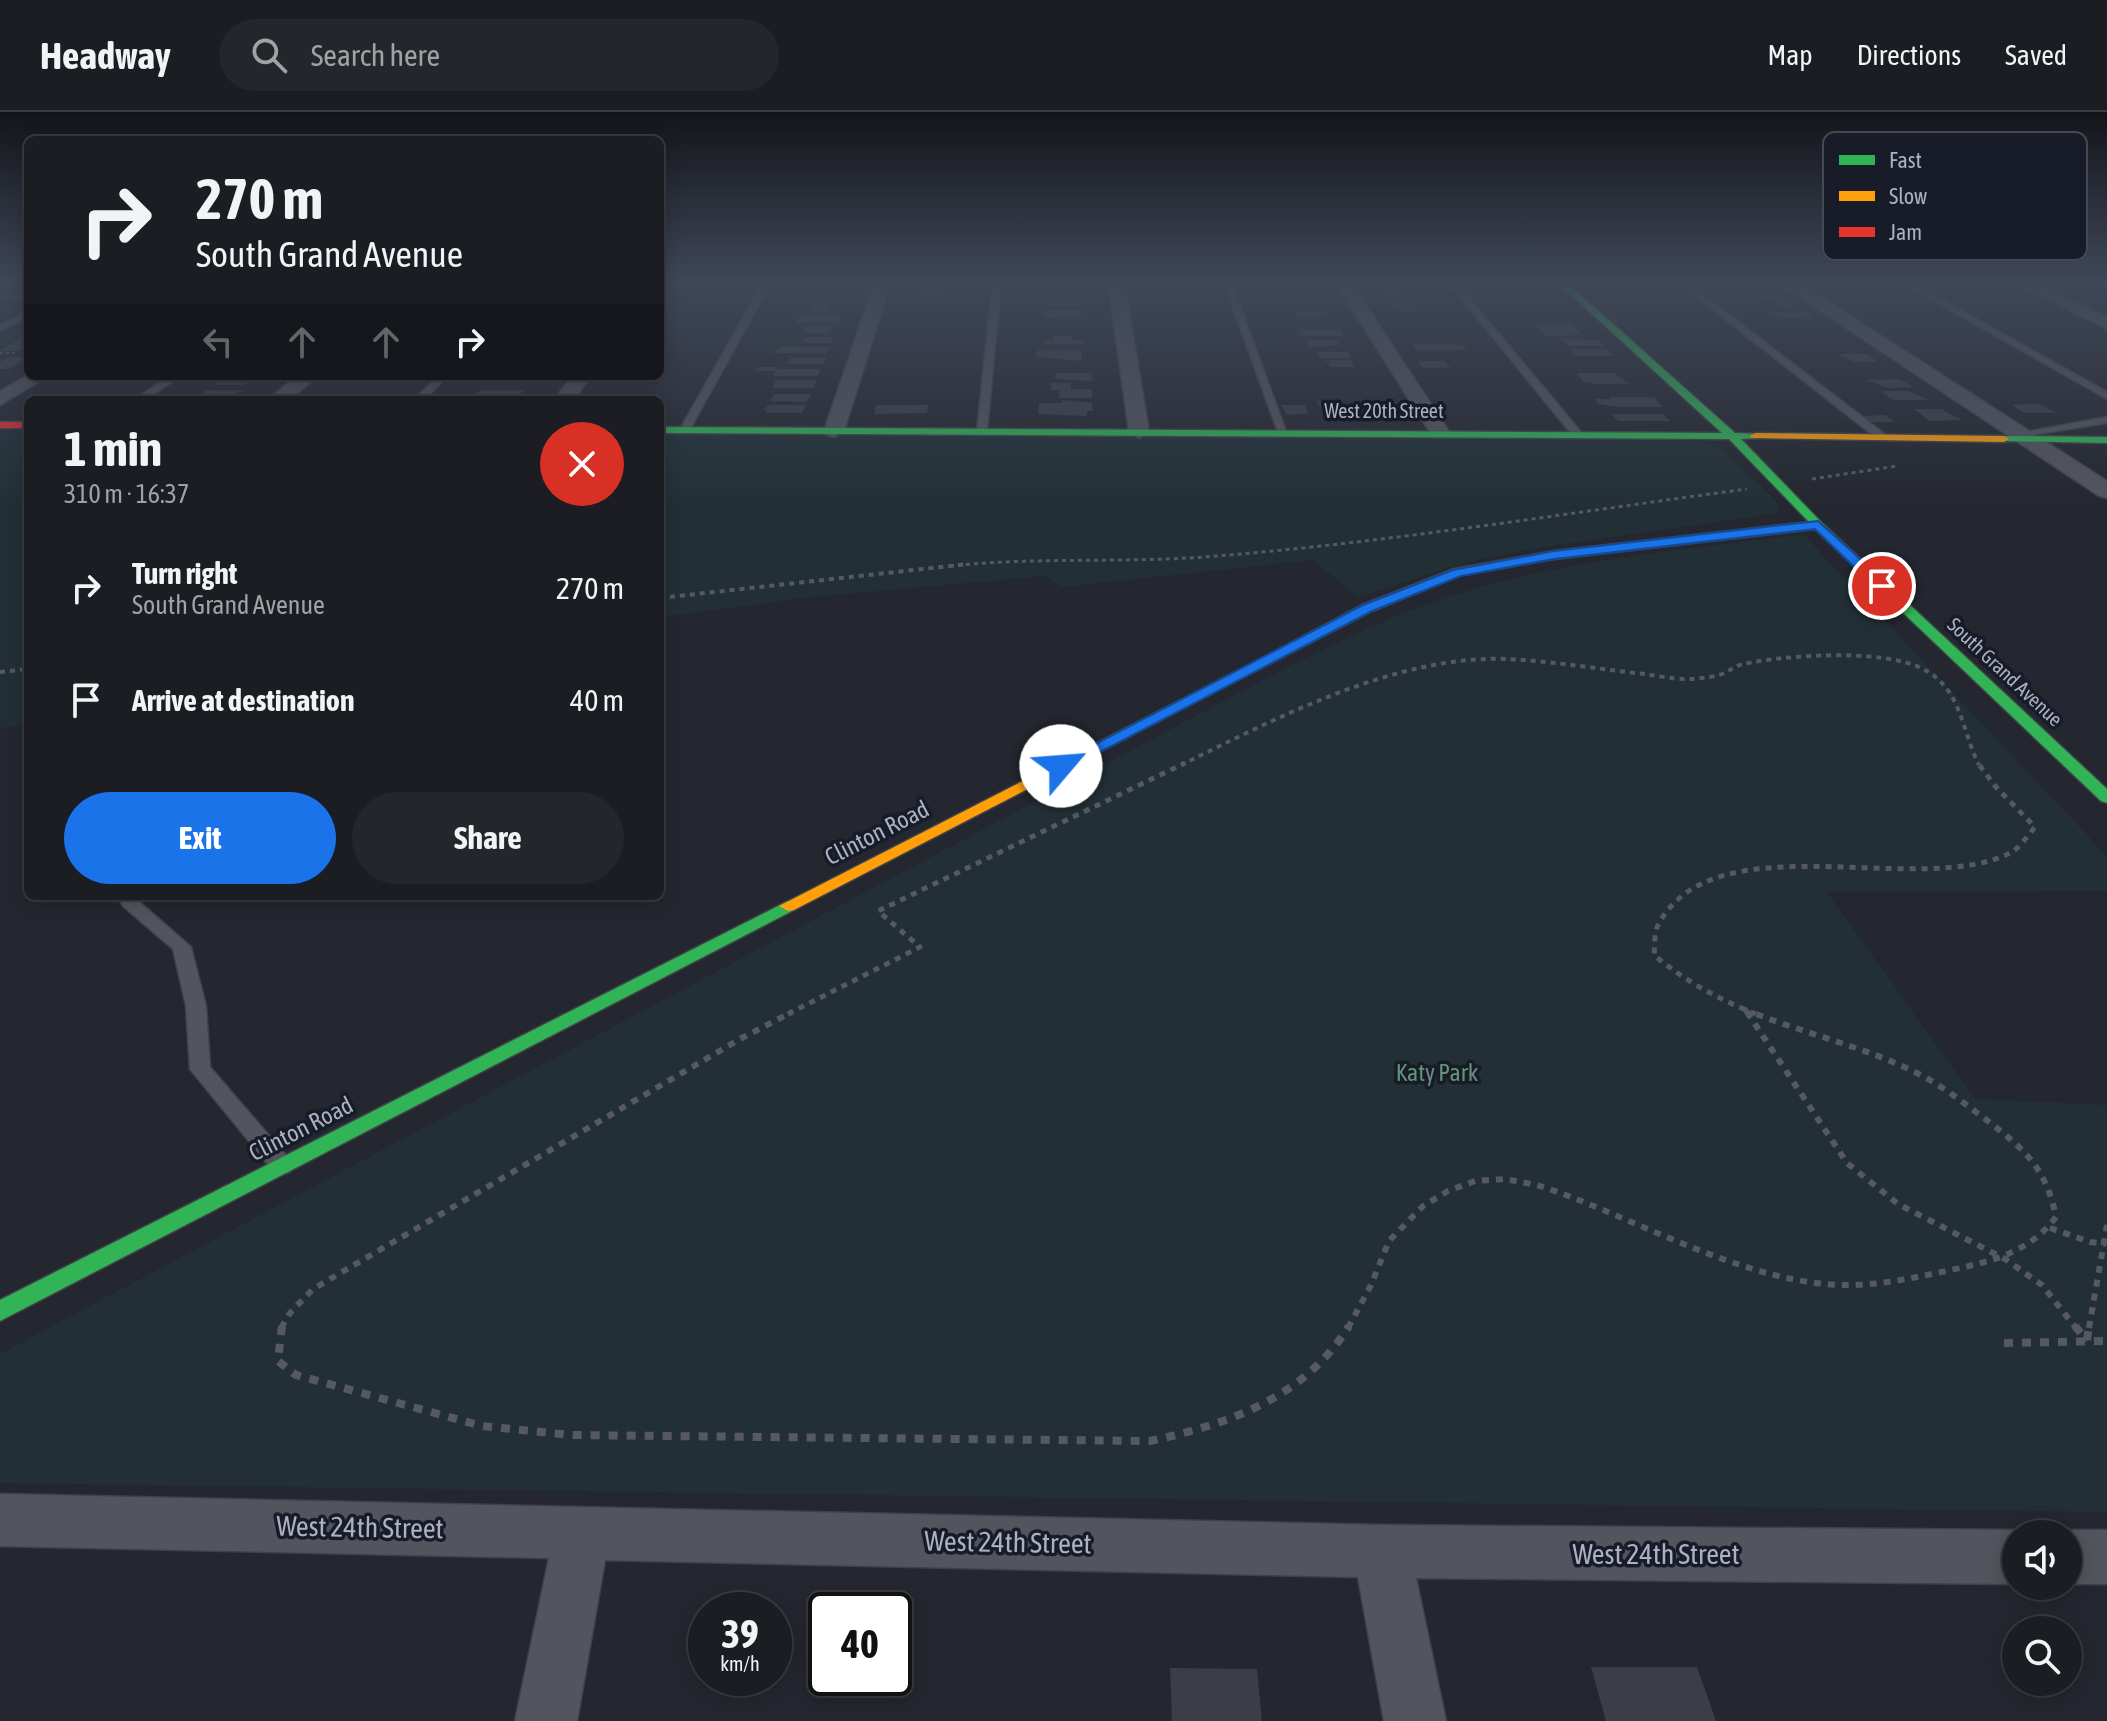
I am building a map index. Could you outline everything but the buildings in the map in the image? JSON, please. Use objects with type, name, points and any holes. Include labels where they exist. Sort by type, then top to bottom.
[{"type":"street","points":[[834,431],[858,356]]},
{"type":"street","points":[[1127,356],[1139,432]]},
{"type":"street","points":[[1390,356],[1440,433]]},
{"type":"street","name":"South Grand Avenue","points":[[1643,356],[1731,435],[1818,525],[2107,798]]},
{"type":"street","points":[[1901,356],[2107,491]]},
{"type":"street","points":[[0,399],[32,380]]},
{"type":"street","points":[[282,396],[304,380]]},
{"type":"street","points":[[0,425],[24,425]]},
{"type":"street","name":"West 20th Street","points":[[664,430],[2023,436],[2107,440]]},
{"type":"street","name":"Clinton Road","points":[[0,1311],[1367,608],[1458,572],[1554,555],[1818,525]]},
{"type":"street","name":"West 24th Street","points":[[0,1520],[1382,1551],[2002,1557]]},
{"type":"street","points":[[546,1721],[582,1532]]},
{"type":"street","points":[[1382,1551],[1415,1721]]},
{"type":"street","points":[[2082,1557],[2107,1557]]},
{"type":"lane","points":[[684,431],[726,356]]},
{"type":"lane","points":[[982,431],[989,356]]},
{"type":"lane","points":[[1255,356],[1283,432]]},
{"type":"lane","points":[[1513,356],[1577,434]]},
{"type":"lane","points":[[1778,356],[1882,437]]},
{"type":"lane","points":[[2036,356],[2107,396]]},
{"type":"lane","points":[[145,396],[169,380]]},
{"type":"lane","points":[[423,396],[439,380]]},
{"type":"lane","points":[[2023,436],[2107,420]]},
{"type":"lane","points":[[130,903],[182,947],[196,1006],[200,1069],[282,1166]]},
{"type":"path","points":[[664,598],[967,564],[1071,558],[1200,557],[1327,546],[1899,465]]},
{"type":"path","points":[[1862,656],[1908,661],[1932,672],[1953,696],[1962,715],[1968,744],[1984,773],[2035,827],[2031,838],[2021,849],[1973,865],[1751,870],[1702,880],[1669,907],[1657,927],[1654,955],[1674,975],[1743,1007],[1910,1070],[1962,1101],[2031,1155],[2051,1186],[2056,1217],[2050,1228],[2045,1235],[2005,1259],[1888,1283],[1833,1285],[1773,1271],[1728,1256],[1534,1184],[1488,1179],[1441,1192],[1391,1237],[1370,1286],[1332,1351],[1306,1376],[1260,1409],[1232,1421],[1150,1441],[571,1435],[482,1426],[296,1375],[278,1361],[276,1338],[285,1316],[313,1289],[740,1039],[920,947],[878,911],[1250,731],[1353,689],[1427,665],[1504,659],[1690,679],[1723,674],[1734,666],[1763,660],[1862,656]]},
{"type":"path","points":[[0,672],[24,669]]},
{"type":"path","points":[[1743,1007],[1847,1163],[1898,1204],[2005,1259],[2042,1285],[2087,1341]]},
{"type":"path","points":[[2087,1341],[2089,1312],[2106,1244],[2107,1225]]},
{"type":"path","points":[[2050,1228],[2106,1244]]},
{"type":"path","points":[[2004,1343],[2107,1341]]},
{"type":"green space","points":[[0,430],[24,430],[24,725],[0,728]]},
{"type":"green space","points":[[664,434],[1699,441],[1721,449],[1776,501],[1778,513],[1538,548],[1468,562],[1358,597],[1313,560],[1061,587],[1045,576],[810,597],[664,616]]},
{"type":"green space","name":"Katy Park","points":[[1803,534],[2107,856],[2107,891],[1827,892],[1975,1099],[2107,1105],[2107,1512],[0,1483],[0,1354],[1291,665],[1404,613],[1466,591],[1561,568]]},
{"type":"traffic: fast","points":[[1643,356],[1731,435],[1818,525],[2107,798]]},
{"type":"traffic: fast","points":[[664,430],[1755,436]]},
{"type":"traffic: fast","points":[[2004,439],[2107,440]]},
{"type":"traffic: fast","points":[[1241,673],[1367,608],[1458,572],[1554,555],[1818,525]]},
{"type":"traffic: fast","points":[[0,1311],[788,906]]},
{"type":"traffic: slow","points":[[1755,436],[2004,439]]},
{"type":"traffic: slow","points":[[788,906],[1241,673]]},
{"type":"traffic: jam","points":[[0,425],[24,425]]},
{"type":"route","points":[[1061,766],[1367,608],[1458,572],[1554,555],[1818,525],[1882,586]]}]
